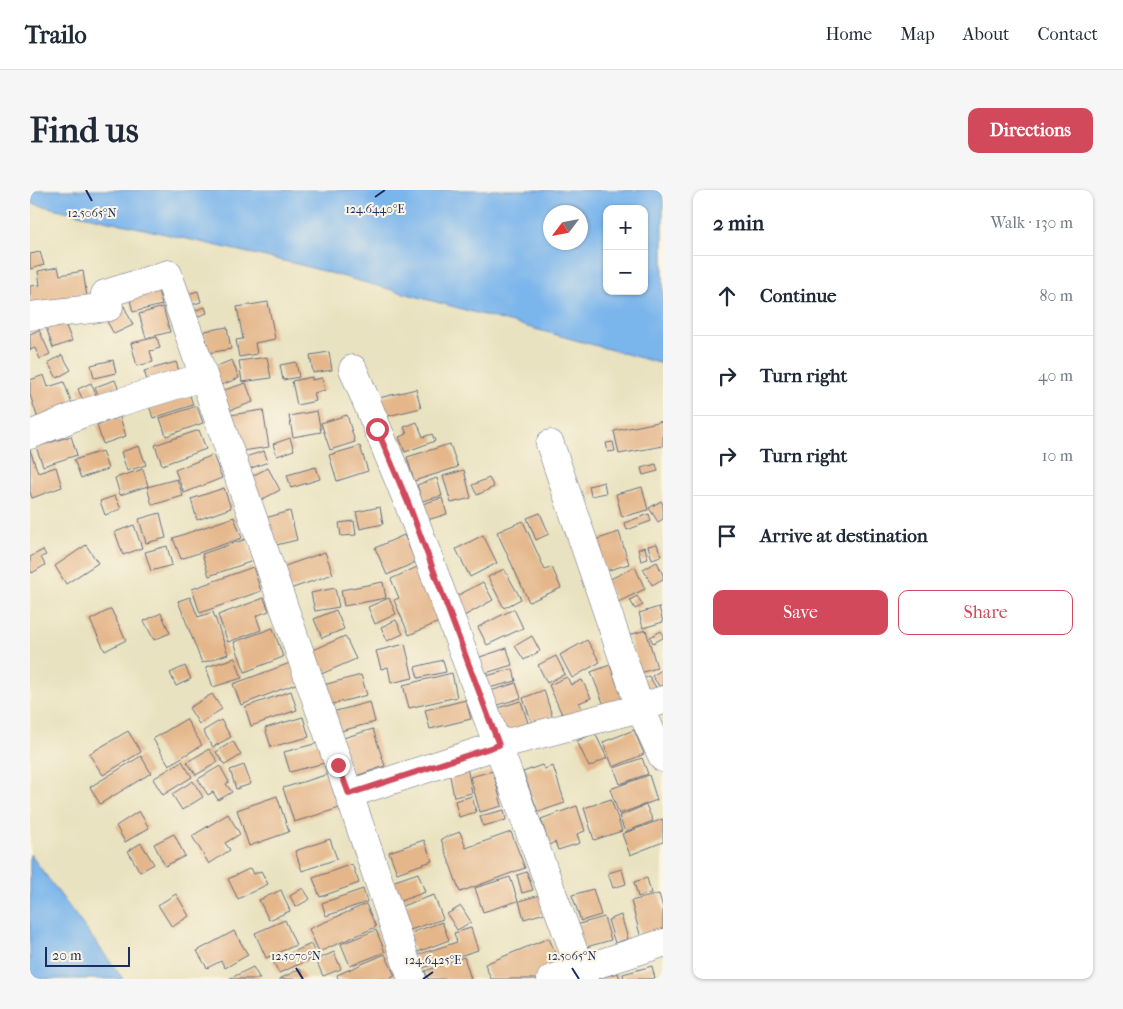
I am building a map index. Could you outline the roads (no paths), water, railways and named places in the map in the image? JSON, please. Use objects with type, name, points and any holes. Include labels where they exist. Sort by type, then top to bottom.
[{"type":"street","points":[[30,316],[109,307],[105,294],[168,274],[412,979]]},
{"type":"street","points":[[353,369],[409,505],[582,974]]},
{"type":"street","points":[[30,435],[81,414],[196,379],[203,375]]},
{"type":"street","points":[[550,444],[652,704],[663,758]]},
{"type":"street","points":[[349,794],[499,745],[652,704]]},
{"type":"street","points":[[551,979],[582,974],[663,943]]},
{"type":"water","points":[[30,190],[663,190],[663,364],[301,265],[30,203]]},
{"type":"water","points":[[30,854],[123,979],[30,979]]}]
